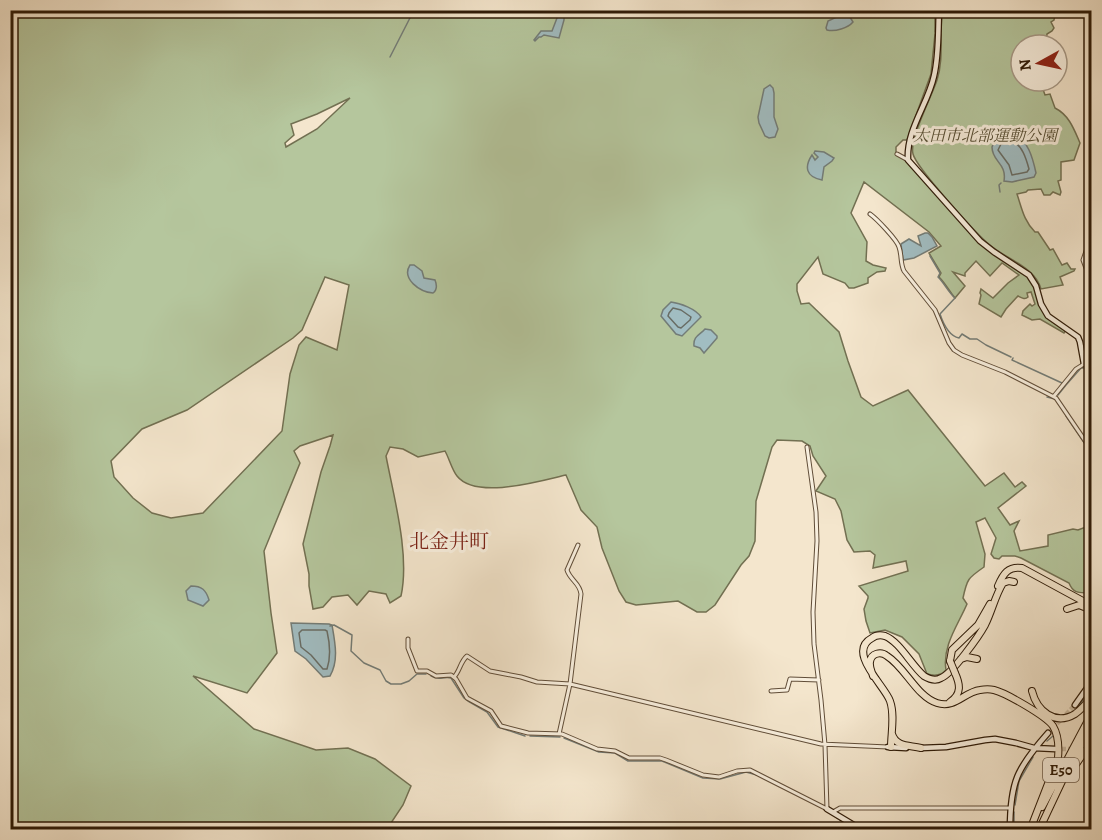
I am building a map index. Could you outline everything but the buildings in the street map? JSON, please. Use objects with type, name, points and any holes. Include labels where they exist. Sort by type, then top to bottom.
[{"type":"highway","points":[[941,704],[950,702],[958,694],[959,686],[950,661],[952,650],[978,625],[1003,576],[1011,568],[1026,569],[1092,608]]},
{"type":"highway","points":[[889,747],[891,702],[865,661],[864,649],[869,639],[885,636],[924,675],[937,680],[944,677],[958,662],[982,629],[1002,585],[1009,580],[1014,582]]},
{"type":"highway","points":[[1067,609],[1079,605],[1092,608]]},
{"type":"highway","points":[[873,676],[870,660],[875,654],[884,654],[891,658],[933,702],[953,703],[977,690],[994,690],[1039,714],[1053,726],[1059,742],[1058,758],[1031,830]]},
{"type":"highway","points":[[958,662],[967,657],[977,659]]},
{"type":"highway","points":[[1032,691],[1041,710],[1050,716],[1060,718],[1077,712],[1092,696]]},
{"type":"highway","name":"E50","points":[[1031,830],[1092,713]]},
{"type":"highway","name":"E50","points":[[1039,830],[1092,726]]},
{"type":"highway","points":[[891,730],[892,737],[897,743],[921,748]]},
{"type":"highway","points":[[1050,806],[1092,741]]},
{"type":"street","points":[[908,160],[907,147],[934,76],[939,10]]},
{"type":"street","points":[[897,154],[908,160],[980,242],[1031,277],[1048,316],[1080,340],[1084,363]]},
{"type":"street","points":[[870,214],[879,221],[898,244],[901,266],[935,310],[954,350],[1054,396],[1092,451]]},
{"type":"street","points":[[1092,234],[1083,262],[1092,285]]},
{"type":"street","points":[[1084,363],[1092,365]]},
{"type":"street","points":[[1054,396],[1076,369],[1084,363]]},
{"type":"street","points":[[807,447],[816,512],[814,644],[825,745],[827,809]]},
{"type":"street","points":[[558,734],[570,684],[581,594],[578,585],[567,570],[579,545]]},
{"type":"street","points":[[408,639],[408,648],[417,671],[427,671],[436,676],[448,674],[454,677],[467,698],[490,711],[501,726],[528,734],[562,734],[597,749],[615,751],[629,758],[666,760],[703,776],[719,777],[737,771],[750,770],[833,812],[862,830]]},
{"type":"street","points":[[454,677],[458,674],[467,656],[490,671],[521,676],[537,682],[570,684],[825,745],[921,748],[946,747],[995,739],[1034,748],[1055,749]]},
{"type":"street","points":[[771,691],[787,690],[790,680],[819,680]]},
{"type":"street","points":[[1075,705],[1092,681]]},
{"type":"street","points":[[1011,830],[1010,808],[1018,774],[1034,748],[1048,733]]},
{"type":"street","points":[[833,812],[840,808],[1010,808]]},
{"type":"green space","name":"太田市北部運動公園","points":[[935,10],[935,32],[941,32],[942,11],[1054,11],[1054,20],[1051,22],[1054,28],[1049,33],[1009,33],[1009,93],[1050,94],[1055,108],[1067,118],[1080,143],[1074,160],[1061,162],[1061,180],[1058,181],[1060,195],[1053,192],[1050,195],[1044,195],[1041,189],[1017,194],[1031,228],[1038,232],[1050,250],[1053,249],[1062,265],[1067,263],[1071,269],[1075,269],[1060,277],[1063,285],[1041,289],[1033,275],[983,239],[935,186],[913,154],[914,138],[939,74],[941,34],[935,34],[931,74],[907,140],[903,140],[896,147],[896,152],[910,164],[977,241],[1033,281],[1042,310],[1066,330],[1064,333],[1040,319],[1032,320],[1022,315],[1030,304],[1032,306],[1035,304],[1031,292],[1027,293],[1026,298],[1018,296],[1001,317],[979,304],[981,289],[993,298],[1019,275],[1002,263],[990,276],[976,261],[965,276],[953,272],[965,286],[955,298],[939,277],[941,273],[929,253],[941,246],[929,232],[864,182],[851,213],[867,242],[866,261],[886,268],[885,271],[877,272],[868,278],[868,283],[849,288],[845,283],[823,274],[818,257],[797,284],[797,291],[801,304],[809,303],[839,332],[861,397],[873,406],[908,390],[985,486],[1004,473],[1015,487],[1022,482],[1026,486],[998,508],[1010,525],[1019,521],[1014,531],[1020,551],[1048,546],[1048,535],[1073,529],[1078,530],[1091,525],[1091,593],[1075,591],[1069,583],[1021,558],[1002,556],[999,559],[994,558],[991,554],[996,538],[985,518],[976,522],[985,554],[984,567],[971,577],[966,587],[963,598],[967,604],[946,653],[946,670],[940,674],[930,675],[927,674],[919,654],[902,637],[885,630],[870,633],[866,621],[864,609],[868,596],[859,586],[908,571],[906,561],[873,568],[875,555],[870,551],[854,552],[847,540],[841,511],[835,499],[816,491],[826,476],[813,456],[810,446],[802,441],[777,440],[772,447],[756,501],[755,541],[749,556],[715,605],[706,612],[697,612],[678,601],[636,605],[626,602],[619,591],[602,548],[597,527],[581,510],[566,475],[509,487],[478,487],[466,483],[457,476],[445,451],[418,457],[403,449],[390,447],[386,456],[397,508],[404,563],[401,596],[390,603],[386,594],[369,591],[357,605],[348,595],[332,597],[323,607],[313,609],[303,544],[333,435],[300,446],[294,451],[300,463],[264,551],[277,653],[247,693],[193,676],[254,729],[316,750],[348,748],[375,759],[411,786],[403,805],[387,829],[11,829],[10,11]],"holes":[[[350,98],[317,129],[286,147],[285,143],[294,135],[291,124]],[[325,277],[349,285],[337,350],[306,337],[299,345],[290,374],[282,431],[203,513],[171,518],[152,513],[133,498],[114,477],[111,461],[142,429],[187,410],[302,330]]]},
{"type":"water","points":[[840,11],[852,11],[848,14],[853,22],[841,29],[827,30],[828,21],[839,16]]},
{"type":"water","points":[[564,16],[564,20],[559,38],[544,35],[534,40],[541,31],[552,31],[557,18]]},
{"type":"water","points":[[770,85],[774,93],[774,117],[778,129],[775,137],[769,138],[765,136],[758,117],[764,89]]},
{"type":"water","points":[[1012,134],[1018,136],[1026,144],[1036,173],[1034,177],[1012,182],[1004,181],[1002,166],[994,156],[992,147],[997,139]]},
{"type":"water","points":[[815,151],[824,152],[834,158],[824,167],[822,180],[813,177],[807,167],[812,155],[815,160],[818,157]]},
{"type":"water","points":[[925,233],[932,237],[937,246],[914,258],[903,260],[901,244],[909,239],[921,246],[918,236]]},
{"type":"water","points":[[410,265],[422,271],[424,278],[435,280],[436,287],[433,293],[413,284],[408,275]]},
{"type":"water","points":[[671,302],[688,307],[701,317],[682,336],[676,334],[661,316],[663,310]]},
{"type":"water","points":[[705,329],[711,330],[717,338],[704,353],[700,348],[694,346],[694,343]]},
{"type":"water","points":[[191,586],[203,589],[206,594],[209,600],[203,606],[188,600],[186,591]]},
{"type":"water","points":[[291,623],[332,625],[335,664],[330,676],[323,677],[295,651]]},
{"type":"waterway","points":[[390,57],[414,10]]},
{"type":"waterway","points":[[1000,192],[1001,183]]},
{"type":"waterway","points":[[930,256],[940,273],[938,277],[955,298],[940,314],[949,332],[955,337],[959,338],[962,334],[970,339],[977,339],[1011,357]]},
{"type":"waterway","points":[[1013,358],[1012,360],[1062,383]]},
{"type":"waterway","points":[[1066,385],[1081,368],[1092,368]]},
{"type":"waterway","points":[[1058,395],[1066,385]]},
{"type":"waterway","points":[[1047,397],[1055,399]]},
{"type":"waterway","points":[[1066,416],[1092,454]]},
{"type":"waterway","points":[[330,626],[334,625],[352,635],[351,651],[364,663],[380,670],[386,681],[391,684],[401,684],[417,674],[426,674]]},
{"type":"waterway","points":[[431,676],[451,678],[464,698],[487,712],[498,727],[525,736]]},
{"type":"waterway","points":[[1078,707],[1092,686]]},
{"type":"waterway","points":[[530,736],[560,737]]},
{"type":"waterway","points":[[1047,741],[1053,736]]},
{"type":"waterway","points":[[564,738],[599,752],[615,753],[628,761],[662,761],[703,778],[720,779],[746,772],[757,775]]},
{"type":"waterway","points":[[1015,805],[1019,781],[1033,757]]},
{"type":"waterway","points":[[1014,812],[1014,830]]},
{"type":"waterway","points":[[830,813],[851,828]]},
{"type":"tunnel","points":[[1048,733],[1075,705]]},
{"type":"tunnel","points":[[1055,749],[1074,749]]},
{"type":"district","name":"北金井町","points":[[449,541]]}]
